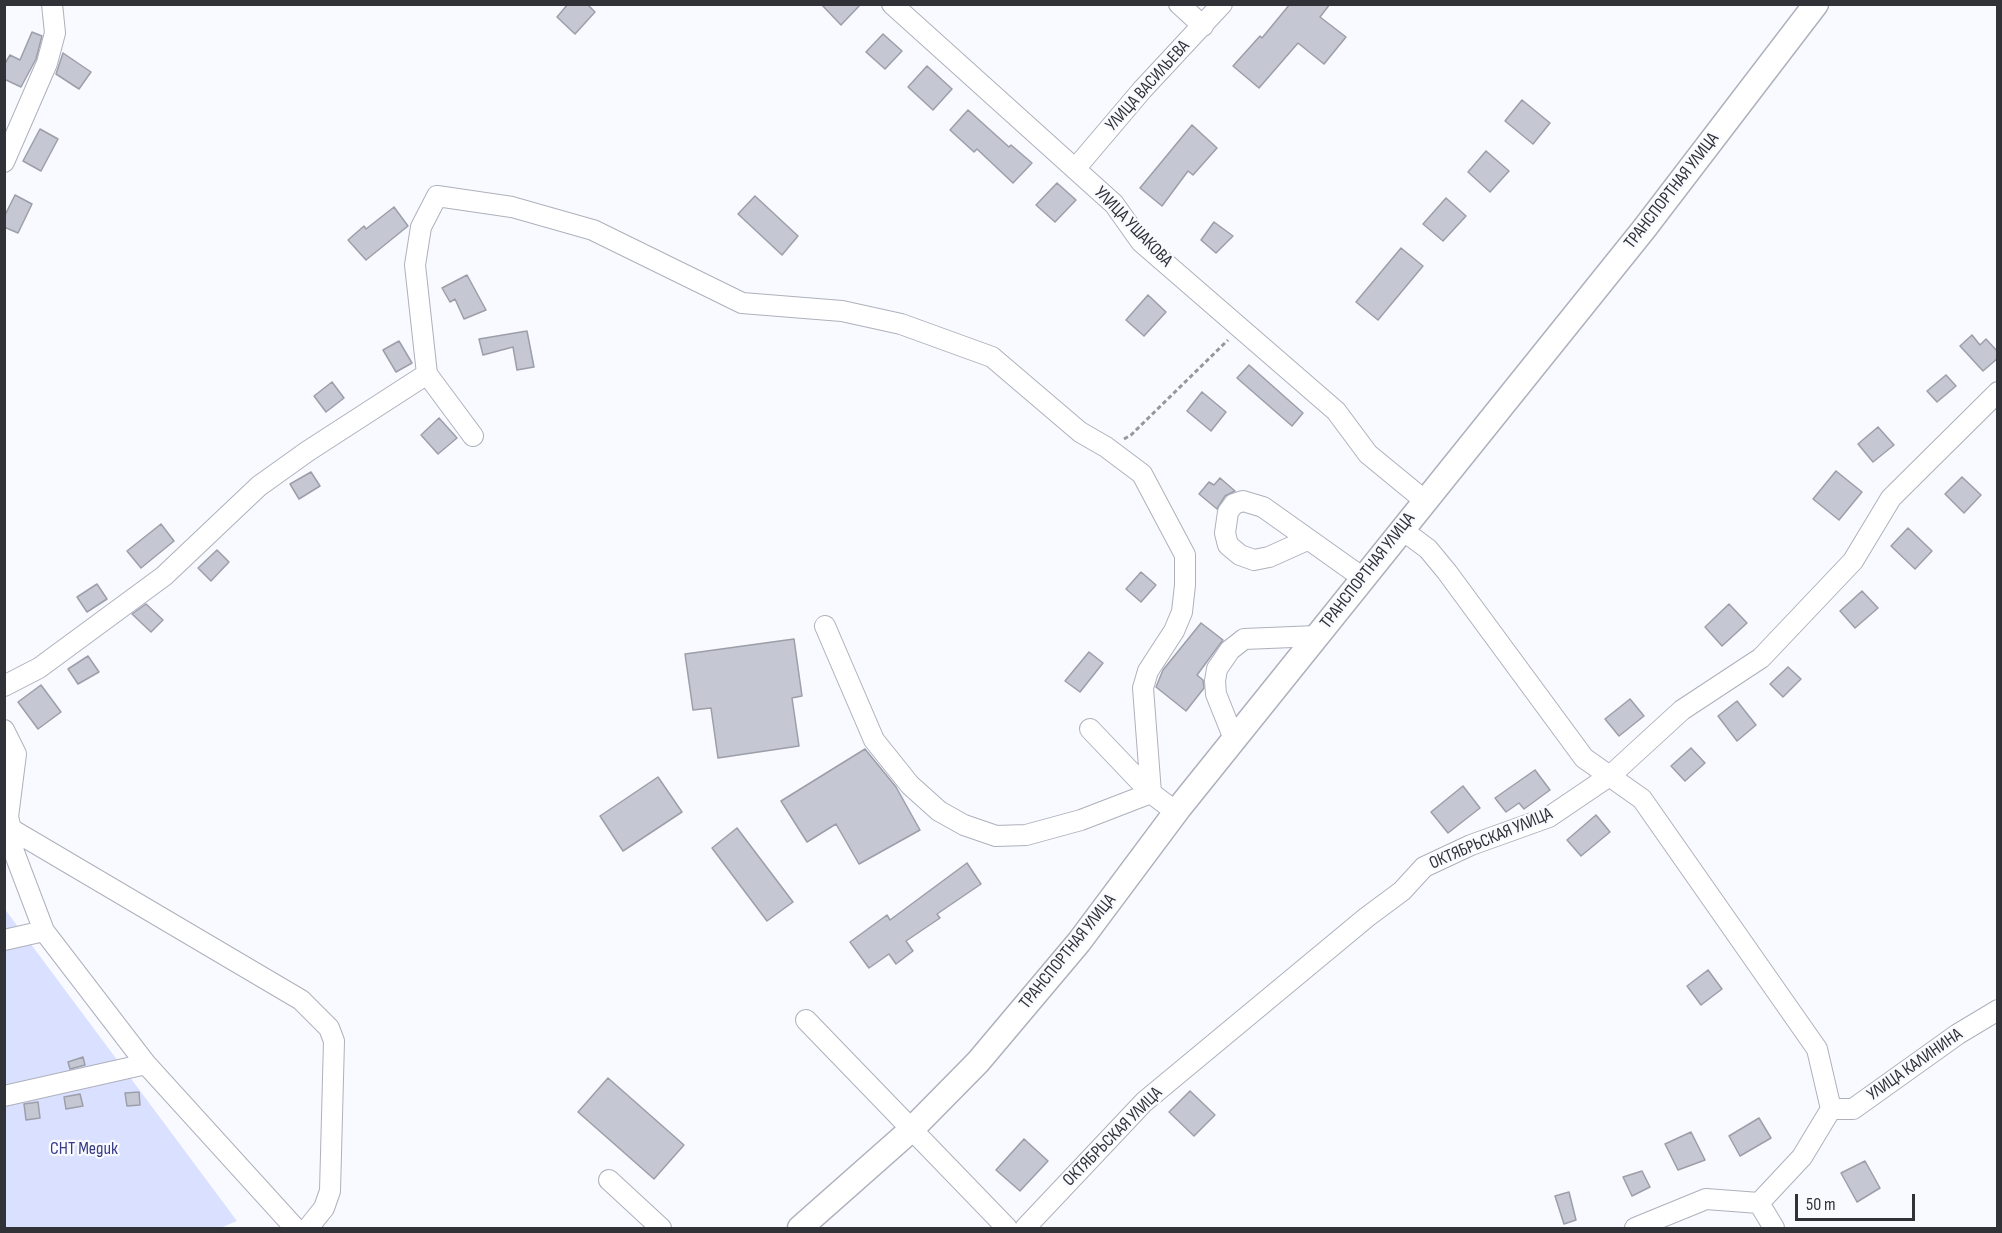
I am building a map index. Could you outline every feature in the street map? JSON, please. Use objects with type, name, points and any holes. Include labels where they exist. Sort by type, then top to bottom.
[{"type":"main road","name":"ТРАНСПОРТНАЯ УЛИЦА","points":[[800,1228],[912,1129],[978,1062],[1079,942],[1176,812],[1424,500],[1644,229],[1816,4]]},
{"type":"street","points":[[4,162],[47,63],[55,33],[52,4]]},
{"type":"street","name":"УЛИЦА УШАКОВА","points":[[892,4],[1114,204],[1141,242],[1336,411],[1368,454],[1424,500]]},
{"type":"street","points":[[1179,4],[1203,26]]},
{"type":"street","name":"УЛИЦА ВАСИЛЬЕВА","points":[[1075,169],[1142,90],[1222,4]]},
{"type":"street","points":[[473,436],[427,374],[415,265],[421,227],[437,196],[512,207],[593,230],[742,303],[842,311],[901,324],[992,357],[1080,432],[1106,447],[1142,474],[1185,555],[1182,612],[1174,631],[1148,671],[1143,688],[1151,793]]},
{"type":"street","points":[[4,686],[39,668],[164,576],[259,486],[308,451],[427,374]]},
{"type":"street","name":"ОКТЯБРЬСКАЯ УЛИЦА","points":[[1025,1228],[1144,1102],[1367,917],[1402,891],[1424,867],[1471,845],[1549,817],[1611,776],[1682,710],[1761,658],[1853,561],[1891,498],[1998,392]]},
{"type":"street","points":[[1401,529],[1428,549],[1447,572],[1584,758],[1642,799],[1817,1049],[1831,1108],[1802,1157],[1759,1203]]},
{"type":"street","points":[[1307,540],[1363,578]]},
{"type":"street","points":[[825,626],[874,740],[910,785],[939,811],[964,825],[996,836],[1026,835],[1082,820],[1151,793]]},
{"type":"street","points":[[1234,739],[1216,694],[1215,681],[1217,669],[1230,650],[1244,639],[1317,636]]},
{"type":"street","points":[[1090,729],[1151,793],[1176,812]]},
{"type":"street","points":[[4,730],[16,754],[8,817],[16,861],[44,931],[146,1064],[296,1228]]},
{"type":"street","points":[[11,830],[301,1000],[329,1028],[334,1041],[330,1191],[324,1208],[308,1228]]},
{"type":"street","points":[[4,940],[44,931]]},
{"type":"street","name":"УЛИЦА КАЛИНИНА","points":[[1831,1108],[1853,1109],[1958,1034],[1998,1010]]},
{"type":"street","points":[[806,1020],[1007,1228]]},
{"type":"street","points":[[4,1096],[146,1064]]},
{"type":"street","points":[[609,1180],[661,1228]]},
{"type":"street","points":[[1635,1228],[1706,1199],[1759,1203]]},
{"type":"street","points":[[1759,1203],[1774,1228]]},
{"type":"path","points":[[1106,447],[1131,435],[1240,328]]},
{"type":"green space","name":"СНТ Медик","points":[[4,908],[237,1221],[220,1228],[5,1228]]},
{"type":"building","points":[[568,4],[587,4],[595,12],[575,34],[557,17]]},
{"type":"building","points":[[821,4],[861,4],[841,25]]},
{"type":"building","points":[[1290,4],[1330,4],[1320,17],[1346,37],[1324,64],[1298,43],[1259,88],[1233,66],[1260,36],[1262,38]]},
{"type":"building","points":[[32,32],[42,36],[36,59],[21,87],[4,79],[4,65],[10,55],[20,60]]},
{"type":"building","points":[[883,34],[902,51],[885,69],[866,52]]},
{"type":"building","points":[[63,53],[91,72],[79,89],[56,74]]},
{"type":"building","points":[[927,66],[952,89],[933,110],[908,87]]},
{"type":"building","points":[[1522,100],[1550,123],[1533,144],[1505,121]]},
{"type":"building","points":[[968,110],[1009,147],[1011,145],[1032,163],[1013,183],[977,149],[974,152],[950,130]]},
{"type":"building","points":[[1192,125],[1217,148],[1193,175],[1188,171],[1162,206],[1140,188]]},
{"type":"building","points":[[40,129],[58,139],[41,171],[23,161]]},
{"type":"building","points":[[1486,151],[1509,171],[1490,192],[1468,172]]},
{"type":"building","points":[[1057,183],[1076,200],[1055,222],[1036,205]]},
{"type":"building","points":[[15,195],[32,204],[18,233],[4,227],[4,217]]},
{"type":"building","points":[[755,196],[798,236],[782,255],[738,214]]},
{"type":"building","points":[[1446,198],[1466,216],[1443,241],[1423,224]]},
{"type":"building","points":[[394,207],[408,226],[366,260],[348,240],[364,226],[366,229]]},
{"type":"building","points":[[1214,222],[1233,236],[1216,253],[1201,240]]},
{"type":"building","points":[[1401,248],[1423,266],[1378,320],[1356,302]]},
{"type":"building","points":[[467,275],[486,310],[464,319],[455,299],[450,302],[442,288]]},
{"type":"building","points":[[1148,295],[1166,312],[1144,336],[1126,320]]},
{"type":"building","points":[[527,331],[534,367],[517,370],[513,347],[483,355],[479,339]]},
{"type":"building","points":[[1972,335],[1980,345],[1986,339],[1998,352],[1998,358],[1983,371],[1960,346]]},
{"type":"building","points":[[399,341],[412,363],[396,372],[383,350]]},
{"type":"building","points":[[1249,365],[1303,413],[1292,426],[1237,378]]},
{"type":"building","points":[[1946,375],[1956,386],[1937,402],[1927,391]]},
{"type":"building","points":[[332,382],[344,398],[326,412],[314,396]]},
{"type":"building","points":[[1202,392],[1226,412],[1211,431],[1187,411]]},
{"type":"building","points":[[439,418],[457,438],[438,454],[421,435]]},
{"type":"building","points":[[1878,427],[1894,445],[1873,462],[1858,444]]},
{"type":"building","points":[[1836,471],[1862,492],[1839,520],[1813,499]]},
{"type":"building","points":[[311,472],[320,486],[299,499],[290,484]]},
{"type":"building","points":[[1962,477],[1981,495],[1964,513],[1945,494]]},
{"type":"building","points":[[1220,478],[1235,491],[1225,496],[1217,509],[1199,494],[1209,482],[1214,485]]},
{"type":"building","points":[[161,524],[174,541],[141,568],[127,551]]},
{"type":"building","points":[[1908,528],[1932,551],[1915,569],[1891,546]]},
{"type":"building","points":[[217,550],[229,562],[211,581],[198,568]]},
{"type":"building","points":[[1141,572],[1156,585],[1141,602],[1126,589]]},
{"type":"building","points":[[97,584],[107,599],[87,612],[77,597]]},
{"type":"building","points":[[1862,591],[1878,608],[1855,628],[1840,611]]},
{"type":"building","points":[[146,604],[163,620],[151,632],[132,614]]},
{"type":"building","points":[[1729,604],[1747,623],[1722,646],[1705,627]]},
{"type":"building","points":[[1201,623],[1223,640],[1197,675],[1203,680],[1204,688],[1186,711],[1156,687],[1163,670]]},
{"type":"building","points":[[794,639],[802,696],[792,698],[799,746],[718,758],[711,708],[693,710],[685,654]]},
{"type":"building","points":[[1089,652],[1103,663],[1080,692],[1065,681]]},
{"type":"building","points":[[88,656],[99,672],[78,684],[68,669]]},
{"type":"building","points":[[1788,667],[1801,679],[1783,697],[1770,684]]},
{"type":"building","points":[[41,685],[61,712],[38,729],[18,702]]},
{"type":"building","points":[[1630,699],[1644,716],[1619,736],[1605,719]]},
{"type":"building","points":[[1737,701],[1756,725],[1737,741],[1718,716]]},
{"type":"building","points":[[1691,748],[1705,763],[1685,781],[1671,766]]},
{"type":"building","points":[[865,749],[896,787],[920,830],[859,864],[836,824],[807,842],[781,801]]},
{"type":"building","points":[[1535,770],[1550,790],[1524,809],[1519,803],[1506,812],[1495,798]]},
{"type":"building","points":[[658,777],[682,812],[623,851],[600,816]]},
{"type":"building","points":[[1463,786],[1480,808],[1448,833],[1431,812]]},
{"type":"building","points":[[1596,815],[1610,832],[1581,856],[1567,840]]},
{"type":"building","points":[[737,828],[793,902],[767,921],[712,848]]},
{"type":"building","points":[[967,863],[981,884],[937,914],[940,918],[906,941],[913,951],[896,964],[889,954],[869,968],[850,942],[887,915],[890,920]]},
{"type":"building","points":[[1708,970],[1722,989],[1701,1005],[1687,986]]},
{"type":"building","points":[[83,1057],[85,1065],[70,1069],[68,1062]]},
{"type":"building","points":[[608,1078],[684,1145],[654,1179],[578,1112]]},
{"type":"building","points":[[1190,1091],[1215,1115],[1194,1136],[1169,1112]]},
{"type":"building","points":[[139,1092],[140,1105],[127,1106],[125,1093]]},
{"type":"building","points":[[80,1094],[83,1106],[66,1109],[64,1097]]},
{"type":"building","points":[[38,1102],[40,1118],[26,1120],[24,1104]]},
{"type":"building","points":[[1759,1118],[1771,1138],[1740,1156],[1729,1136]]},
{"type":"building","points":[[1691,1132],[1705,1160],[1678,1170],[1665,1144]]},
{"type":"building","points":[[1024,1139],[1048,1161],[1020,1191],[996,1170]]},
{"type":"building","points":[[1865,1161],[1880,1188],[1857,1202],[1841,1173]]},
{"type":"building","points":[[1642,1171],[1650,1187],[1632,1196],[1623,1177]]},
{"type":"building","points":[[1569,1192],[1576,1220],[1564,1224],[1555,1196]]}]
